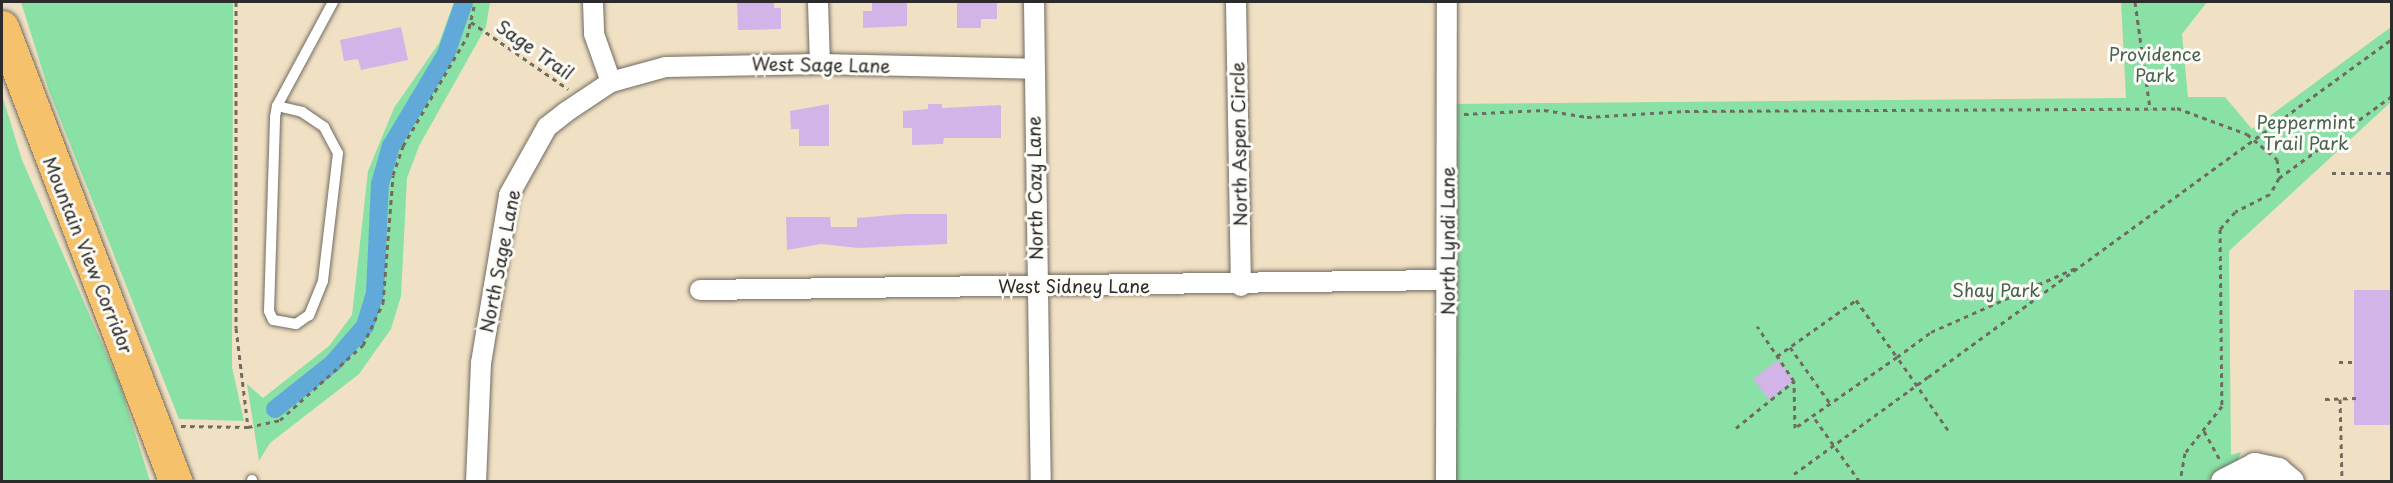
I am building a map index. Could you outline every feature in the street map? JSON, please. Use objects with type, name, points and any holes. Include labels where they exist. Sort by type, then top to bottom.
[{"type":"highway","name":"Mountain View Corridor","points":[[2,27],[176,482]]},
{"type":"street","points":[[593,2],[594,34],[611,82]]},
{"type":"street","points":[[818,2],[820,64]]},
{"type":"street","name":"North Cozy Lane","points":[[1034,2],[1036,286],[1041,482]]},
{"type":"street","name":"North Aspen Circle","points":[[1236,2],[1241,286]]},
{"type":"street","name":"North Lyndi Lane","points":[[1446,482],[1447,2]]},
{"type":"street","name":"West Sage Lane","points":[[611,82],[666,67],[820,64],[1034,69]]},
{"type":"street","name":"North Sage Lane","points":[[476,482],[481,363],[509,195],[547,127],[611,82]]},
{"type":"street","name":"West Sidney Lane","points":[[700,290],[1241,286],[1448,280]]},
{"type":"street","points":[[2222,471],[2254,466],[2278,471],[2291,482]]},
{"type":"lane","points":[[277,106],[302,112],[324,127],[338,153],[323,281],[309,315],[296,324],[273,320],[269,311],[277,106],[333,2]]},
{"type":"path","points":[[236,2],[236,328],[248,427]]},
{"type":"path","points":[[181,426],[248,427],[280,420],[316,392],[374,326],[387,274],[393,175],[471,22],[475,2]]},
{"type":"path","points":[[2135,2],[2150,109]]},
{"type":"path","name":"Sage Trail","points":[[471,22],[582,101]]},
{"type":"path","points":[[1794,474],[2256,141],[2391,39]]},
{"type":"path","points":[[2180,482],[2185,453],[2222,406],[2220,229],[2235,212],[2270,194],[2279,178],[2391,96]]},
{"type":"path","points":[[1464,114],[2150,109],[2199,112],[2256,141],[2277,159],[2279,178]]},
{"type":"path","points":[[2331,173],[2391,173]]},
{"type":"path","points":[[1757,326],[1794,381],[1795,429],[1832,406],[1930,332],[2085,264]]},
{"type":"path","points":[[1777,356],[1857,300],[1948,430]]},
{"type":"path","points":[[1790,347],[1832,406]]},
{"type":"path","points":[[2339,362],[2355,362]]},
{"type":"path","points":[[1736,428],[1794,381]]},
{"type":"path","points":[[2325,399],[2356,398]]},
{"type":"path","points":[[2340,399],[2342,482]]},
{"type":"path","points":[[1815,418],[1860,482]]},
{"type":"path","points":[[2204,431],[2222,471]]},
{"type":"green space","points":[[21,2],[233,2],[232,367],[244,421],[179,419],[49,91]]},
{"type":"green space","points":[[454,2],[490,2],[486,27],[419,146],[407,178],[401,296],[391,329],[359,374],[270,443],[259,461],[247,384],[263,398],[329,346],[352,315],[368,171],[394,108],[439,43]]},
{"type":"green space","name":"Shay Park","points":[[2121,2],[2207,2],[2182,34],[2188,97],[2225,97],[2252,129],[2391,27],[2391,102],[2229,251],[2231,455],[2241,452],[2238,460],[2207,481],[1446,482],[1448,104],[2126,98]]},
{"type":"green space","points":[[2,95],[22,160],[120,385],[150,481],[2,481]]},
{"type":"building","points":[[737,2],[774,2],[774,8],[781,8],[781,29],[738,30]]},
{"type":"building","points":[[872,2],[907,2],[907,26],[863,28],[863,11],[872,11]]},
{"type":"building","points":[[957,2],[997,2],[997,19],[981,19],[981,28],[957,28]]},
{"type":"building","points":[[401,27],[408,60],[361,70],[358,59],[344,61],[340,40]]},
{"type":"building","points":[[829,104],[829,146],[799,146],[799,129],[791,129],[790,111]]},
{"type":"building","points":[[928,104],[942,104],[942,108],[1001,105],[1001,138],[944,138],[943,144],[912,145],[912,128],[903,128],[903,111],[928,109]]},
{"type":"building","points":[[903,214],[947,214],[947,244],[858,248],[821,244],[787,250],[786,217],[830,217],[831,227],[857,227],[857,218]]},
{"type":"building","points":[[2354,290],[2391,290],[2391,425],[2354,425]]},
{"type":"building","points":[[1778,360],[1794,381],[1769,399],[1753,379]]},
{"type":"waterway","points":[[275,409],[333,363],[365,326],[375,293],[380,184],[391,146],[446,54],[464,2]]},
{"type":"park label","name":"Providence Park","points":[[2155,65]]},
{"type":"park label","name":"Peppermint Trail Park","points":[[2306,133]]}]
